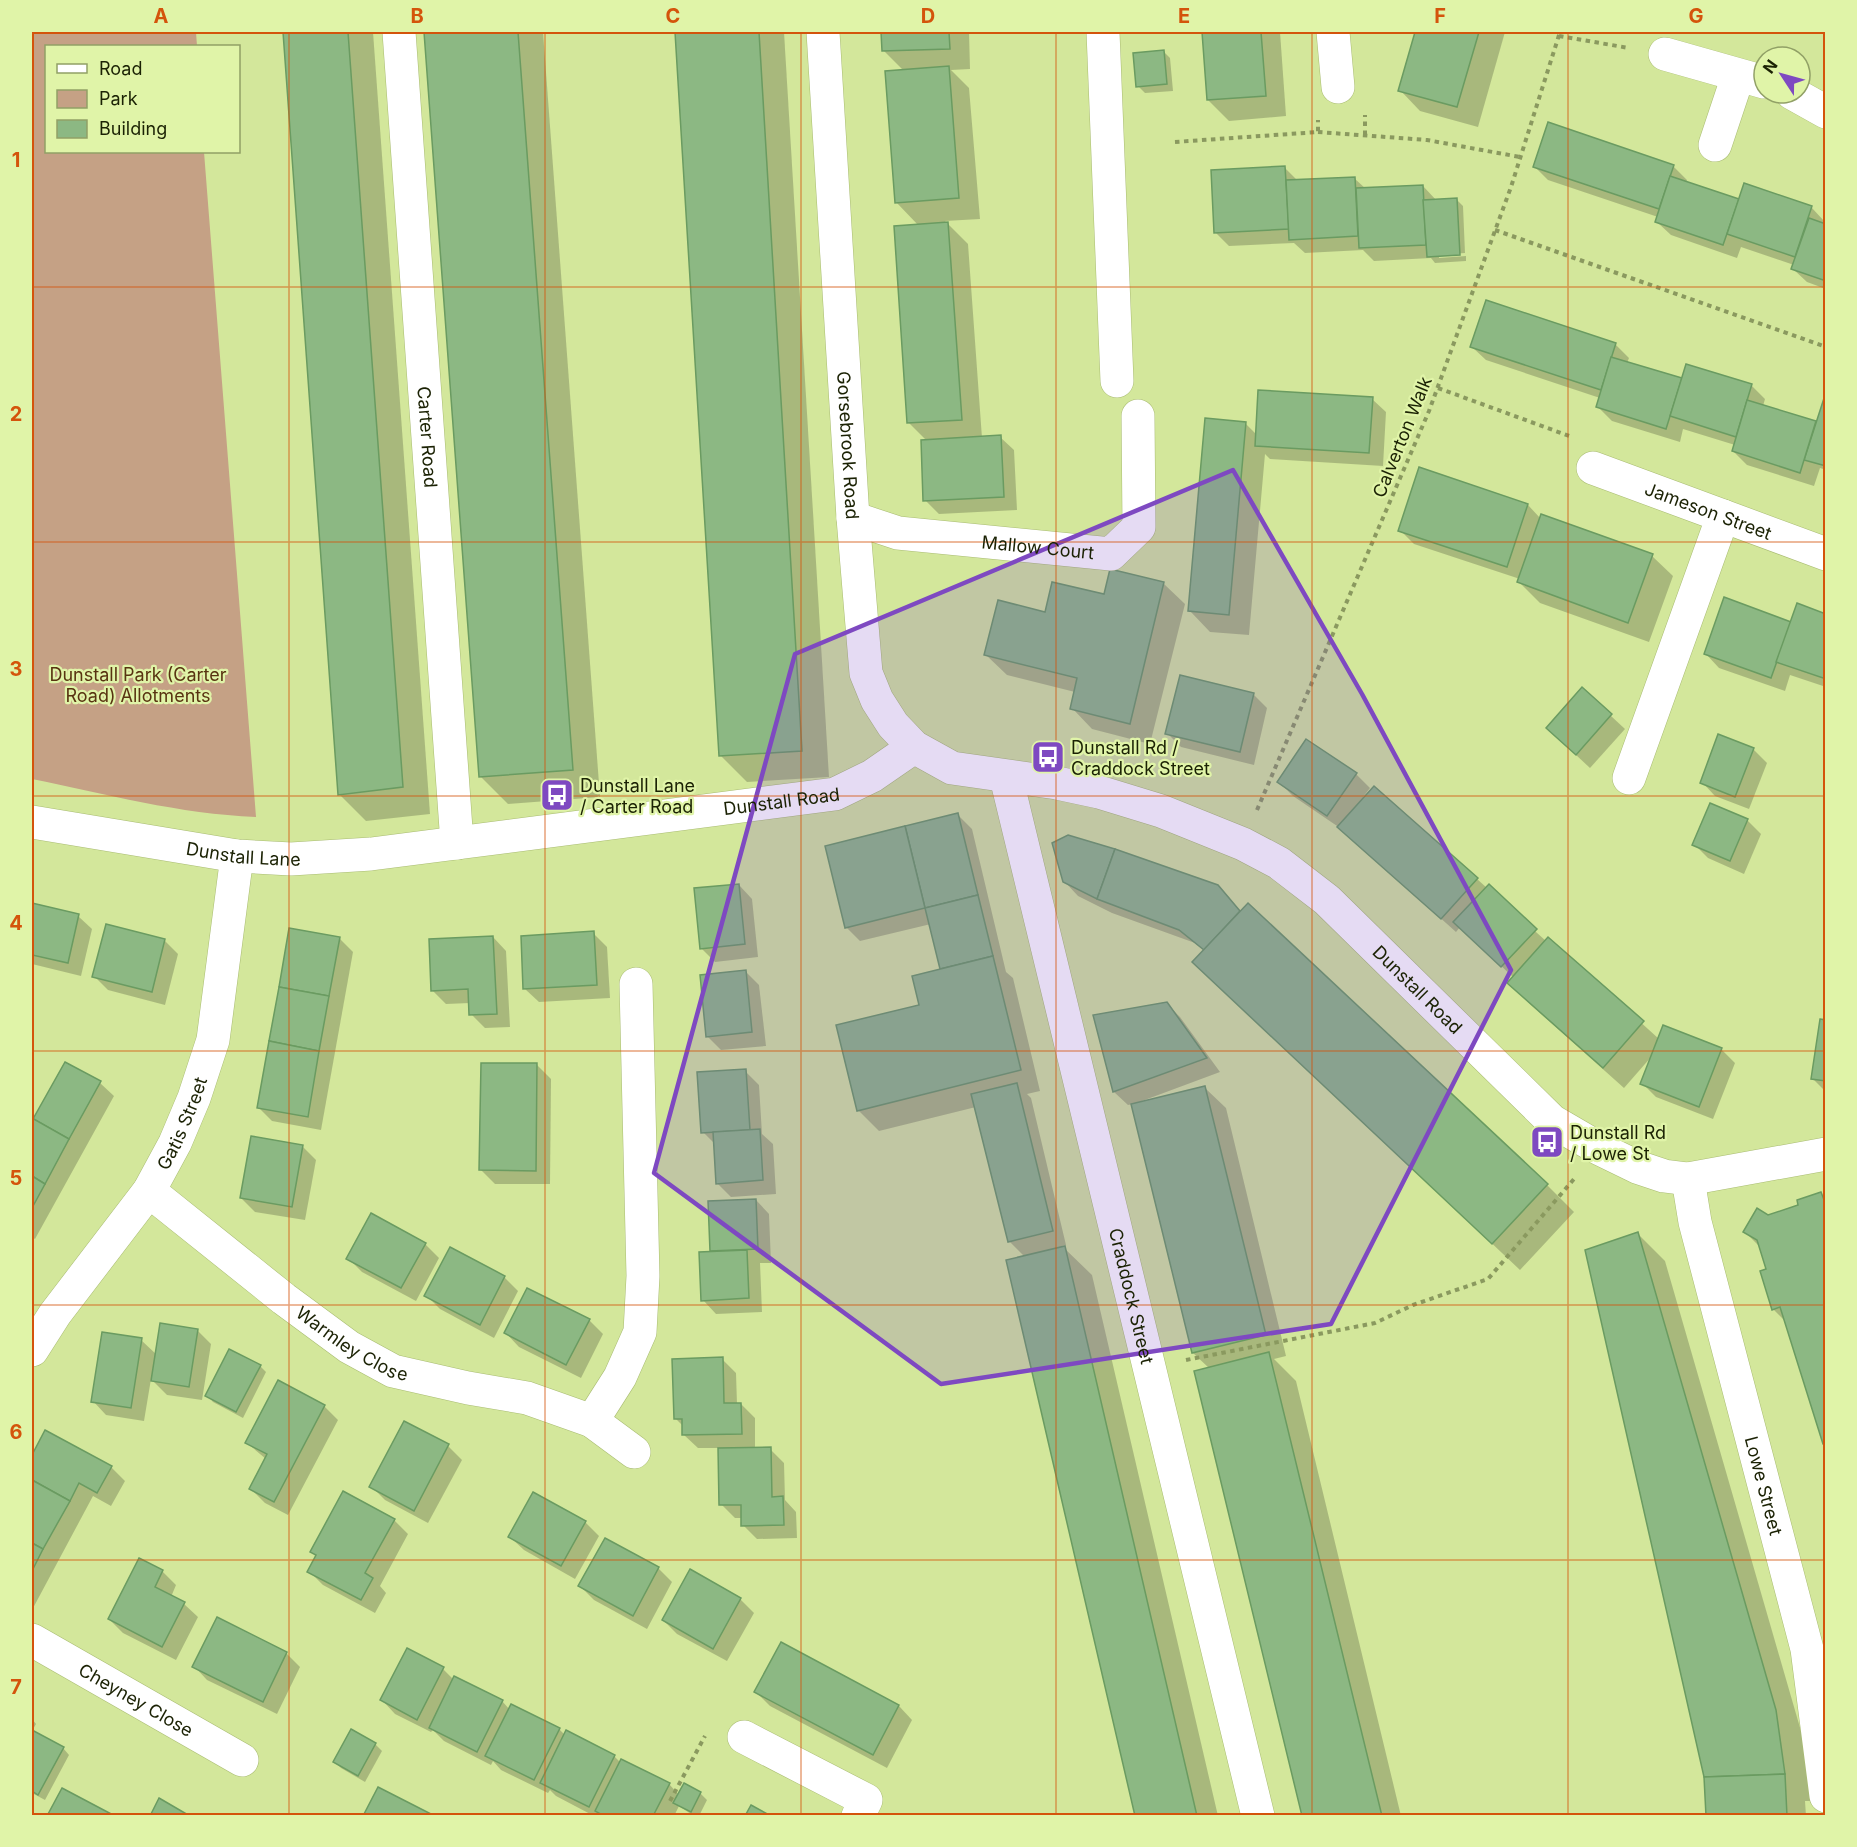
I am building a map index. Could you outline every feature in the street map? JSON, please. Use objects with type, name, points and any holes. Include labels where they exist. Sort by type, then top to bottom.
[{"type":"street","name":"Carter Road","points":[[399,32],[458,843]]},
{"type":"street","name":"Gorsebrook Road","points":[[823,32],[853,518],[866,673],[877,700],[893,725],[914,747],[952,768],[1006,777]]},
{"type":"street","points":[[1103,32],[1117,381]]},
{"type":"street","points":[[1333,32],[1338,87]]},
{"type":"street","points":[[1665,54],[1751,79],[1715,145]]},
{"type":"street","points":[[1812,104],[1826,112]]},
{"type":"street","name":"Mallow Court","points":[[853,518],[898,533],[1111,554],[1139,527],[1138,416]]},
{"type":"street","name":"Jameson Street","points":[[1593,468],[1826,554]]},
{"type":"street","points":[[1629,778],[1723,516]]},
{"type":"street","name":"Dunstall Road","points":[[458,843],[835,794],[872,776],[914,747]]},
{"type":"street","name":"Dunstall Road","points":[[1006,777],[1057,783],[1099,792],[1161,811],[1243,844],[1279,863],[1327,900],[1552,1121],[1637,1167],[1664,1176],[1688,1179],[1826,1154]]},
{"type":"street","name":"Craddock Street","points":[[1006,777],[1258,1815]]},
{"type":"street","name":"Dunstall Lane","points":[[32,822],[237,856],[291,858],[371,854],[458,843]]},
{"type":"street","name":"Gatis Street","points":[[32,1350],[55,1314],[149,1191],[175,1143],[194,1098],[213,1040],[237,856]]},
{"type":"street","points":[[592,1421],[621,1377],[640,1332],[643,1276],[636,984]]},
{"type":"street","name":"Lowe Street","points":[[1688,1179],[1695,1222],[1816,1647],[1826,1796]]},
{"type":"street","name":"Warmley Close","points":[[149,1191],[284,1299],[349,1347],[393,1371],[468,1388],[527,1398],[592,1421],[634,1452]]},
{"type":"street","name":"Cheyney Close","points":[[32,1640],[242,1760]]},
{"type":"street","points":[[744,1737],[866,1800],[858,1815]]},
{"type":"path","points":[[1560,34],[1665,54]]},
{"type":"path","name":"Calverton Walk","points":[[1243,844],[1438,387],[1495,230],[1560,34]]},
{"type":"path","points":[[1318,132],[1318,108],[1338,87],[1365,102],[1365,135]]},
{"type":"path","points":[[1175,142],[1318,132],[1427,140],[1520,156]]},
{"type":"path","points":[[1495,230],[1826,347]]},
{"type":"path","points":[[1438,387],[1600,448],[1593,468]]},
{"type":"path","points":[[1148,1368],[1375,1323],[1413,1305],[1488,1279],[1600,1149]]},
{"type":"path","points":[[670,1801],[707,1733],[730,1745],[744,1737]]},
{"type":"highlighted area","points":[[1233,470],[1362,694],[1511,970],[1331,1324],[941,1384],[654,1173],[795,654]]},
{"type":"green space","name":"Dunstall Park (Carter Road) Allotments","points":[[32,32],[196,32],[197,45],[45,45],[45,153],[204,153],[256,817],[171,808],[32,779]]},
{"type":"building","points":[[283,32],[348,32],[403,787],[338,795]]},
{"type":"building","points":[[424,32],[518,32],[573,770],[479,777]]},
{"type":"building","points":[[675,32],[759,32],[802,751],[719,756]]},
{"type":"building","points":[[881,32],[949,32],[950,49],[882,51]]},
{"type":"building","points":[[1202,32],[1261,32],[1266,96],[1207,100]]},
{"type":"building","points":[[1415,32],[1479,32],[1457,107],[1398,91]]},
{"type":"building","points":[[1164,50],[1167,84],[1136,87],[1133,53]]},
{"type":"building","points":[[949,66],[959,198],[895,203],[885,71]]},
{"type":"building","points":[[1548,122],[1674,165],[1659,209],[1533,167]]},
{"type":"building","points":[[1285,166],[1289,229],[1214,233],[1211,170]]},
{"type":"building","points":[[1670,176],[1739,199],[1723,245],[1655,222]]},
{"type":"building","points":[[1355,177],[1358,236],[1289,240],[1286,180]]},
{"type":"building","points":[[1744,183],[1812,206],[1795,257],[1727,234]]},
{"type":"building","points":[[1423,185],[1426,245],[1359,248],[1356,188]]},
{"type":"building","points":[[1457,198],[1460,255],[1427,257],[1423,200]]},
{"type":"building","points":[[1809,218],[1826,224],[1826,281],[1791,269]]},
{"type":"building","points":[[948,222],[962,420],[907,423],[894,226]]},
{"type":"building","points":[[1486,300],[1616,343],[1601,390],[1470,347]]},
{"type":"building","points":[[1611,357],[1682,378],[1666,429],[1596,407]]},
{"type":"building","points":[[1686,364],[1752,384],[1736,437],[1670,416]]},
{"type":"building","points":[[1258,390],[1373,397],[1369,453],[1255,446]]},
{"type":"building","points":[[1826,392],[1826,466],[1804,460]]},
{"type":"building","points":[[1747,400],[1816,421],[1800,473],[1732,451]]},
{"type":"building","points":[[1205,418],[1246,422],[1229,615],[1188,611]]},
{"type":"building","points":[[1001,435],[1004,497],[923,501],[921,440]]},
{"type":"building","points":[[1419,467],[1528,504],[1507,567],[1398,531]]},
{"type":"building","points":[[1541,514],[1653,554],[1628,623],[1517,582]]},
{"type":"building","points":[[1110,569],[1164,582],[1130,724],[1070,709],[1077,678],[984,655],[998,600],[1045,612],[1052,582],[1104,594]]},
{"type":"building","points":[[1724,597],[1791,622],[1771,678],[1704,654]]},
{"type":"building","points":[[1797,603],[1826,614],[1826,679],[1776,662]]},
{"type":"building","points":[[1180,675],[1254,693],[1240,752],[1165,734]]},
{"type":"building","points":[[1582,687],[1612,714],[1576,755],[1546,728]]},
{"type":"building","points":[[1718,734],[1754,748],[1735,797],[1700,783]]},
{"type":"building","points":[[1306,739],[1357,773],[1327,816],[1277,782]]},
{"type":"building","points":[[1374,786],[1478,878],[1441,919],[1337,827]]},
{"type":"building","points":[[1710,803],[1748,819],[1730,861],[1692,845]]},
{"type":"building","points":[[958,813],[978,895],[925,908],[905,826]]},
{"type":"building","points":[[905,826],[925,908],[845,928],[825,846]]},
{"type":"building","points":[[1068,835],[1115,849],[1097,899],[1063,882],[1052,843]]},
{"type":"building","points":[[1115,849],[1218,885],[1240,911],[1204,950],[1179,930],[1097,899]]},
{"type":"building","points":[[739,884],[745,944],[700,949],[694,888]]},
{"type":"building","points":[[1489,884],[1537,929],[1501,967],[1453,922]]},
{"type":"building","points":[[978,895],[993,956],[940,969],[925,908]]},
{"type":"building","points":[[32,903],[79,914],[68,963],[32,955]]},
{"type":"building","points":[[1248,903],[1548,1184],[1492,1244],[1192,962]]},
{"type":"building","points":[[106,924],[165,939],[152,992],[92,977]]},
{"type":"building","points":[[289,928],[340,937],[329,996],[279,987]]},
{"type":"building","points":[[594,931],[597,985],[523,989],[521,936]]},
{"type":"building","points":[[493,936],[497,1014],[469,1015],[468,989],[431,991],[429,939]]},
{"type":"building","points":[[1548,937],[1644,1021],[1603,1068],[1507,983]]},
{"type":"building","points":[[993,956],[1021,1070],[857,1111],[836,1025],[919,1005],[912,976]]},
{"type":"building","points":[[746,970],[752,1032],[706,1037],[700,975]]},
{"type":"building","points":[[279,987],[329,996],[319,1051],[269,1041]]},
{"type":"building","points":[[1167,1002],[1207,1058],[1113,1092],[1093,1015]]},
{"type":"building","points":[[1820,1019],[1826,1020],[1826,1081],[1811,1079]]},
{"type":"building","points":[[1663,1025],[1722,1048],[1699,1107],[1640,1084]]},
{"type":"building","points":[[269,1041],[319,1051],[308,1117],[257,1108]]},
{"type":"building","points":[[65,1062],[101,1081],[69,1139],[33,1119]]},
{"type":"building","points":[[481,1063],[537,1063],[536,1171],[479,1170]]},
{"type":"building","points":[[746,1069],[750,1130],[701,1133],[697,1072]]},
{"type":"building","points":[[1017,1083],[1053,1231],[1008,1242],[971,1094]]},
{"type":"building","points":[[1205,1086],[1266,1335],[1192,1353],[1131,1104]]},
{"type":"building","points":[[32,1118],[69,1139],[45,1184],[32,1176]]},
{"type":"building","points":[[760,1129],[763,1180],[716,1184],[713,1132]]},
{"type":"building","points":[[251,1136],[303,1145],[292,1207],[240,1198]]},
{"type":"building","points":[[32,1176],[45,1184],[32,1208]]},
{"type":"building","points":[[1821,1192],[1826,1205],[1826,1444],[1823,1444],[1780,1307],[1772,1310],[1760,1271],[1766,1269],[1757,1240],[1743,1232],[1757,1208],[1768,1215],[1798,1205],[1797,1200]]},
{"type":"building","points":[[756,1199],[758,1249],[710,1251],[708,1201]]},
{"type":"building","points":[[371,1213],[426,1243],[401,1288],[346,1259]]},
{"type":"building","points":[[1638,1232],[1776,1710],[1785,1774],[1704,1777],[1585,1250]]},
{"type":"building","points":[[1065,1246],[1197,1816],[1135,1816],[1006,1260]]},
{"type":"building","points":[[450,1247],[505,1276],[480,1325],[424,1296]]},
{"type":"building","points":[[747,1250],[749,1298],[701,1301],[699,1252]]},
{"type":"building","points":[[527,1288],[590,1319],[566,1365],[504,1333]]},
{"type":"building","points":[[160,1323],[198,1329],[189,1387],[151,1381]]},
{"type":"building","points":[[102,1332],[142,1338],[131,1408],[91,1402]]},
{"type":"building","points":[[229,1349],[261,1365],[236,1412],[205,1396]]},
{"type":"building","points":[[1269,1352],[1382,1816],[1302,1816],[1194,1371]]},
{"type":"building","points":[[723,1357],[724,1403],[741,1403],[742,1434],[682,1435],[682,1419],[674,1419],[672,1359]]},
{"type":"building","points":[[278,1380],[325,1405],[274,1502],[249,1489],[267,1454],[245,1443]]},
{"type":"building","points":[[404,1421],[449,1444],[414,1511],[369,1487]]},
{"type":"building","points":[[45,1430],[112,1466],[97,1493],[79,1483],[70,1501],[32,1480],[32,1455]]},
{"type":"building","points":[[771,1447],[772,1497],[783,1496],[784,1525],[741,1526],[741,1505],[719,1505],[718,1448]]},
{"type":"building","points":[[32,1480],[70,1501],[43,1549],[32,1543]]},
{"type":"building","points":[[343,1491],[395,1519],[365,1573],[373,1578],[361,1600],[307,1572],[316,1555],[310,1552]]},
{"type":"building","points":[[533,1492],[586,1521],[561,1566],[508,1537]]},
{"type":"building","points":[[605,1538],[659,1567],[633,1616],[578,1586]]},
{"type":"building","points":[[32,1543],[43,1549],[32,1571]]},
{"type":"building","points":[[139,1558],[163,1570],[155,1587],[185,1602],[162,1647],[108,1619]]},
{"type":"building","points":[[690,1569],[741,1598],[713,1649],[662,1620]]},
{"type":"building","points":[[217,1617],[287,1652],[263,1702],[192,1667]]},
{"type":"building","points":[[781,1642],[899,1705],[873,1755],[754,1692]]},
{"type":"building","points":[[407,1648],[444,1667],[417,1720],[380,1700]]},
{"type":"building","points":[[454,1676],[503,1700],[477,1752],[429,1728]]},
{"type":"building","points":[[511,1704],[560,1728],[534,1780],[485,1756]]},
{"type":"building","points":[[351,1729],[376,1743],[358,1776],[333,1762]]},
{"type":"building","points":[[32,1730],[64,1747],[38,1795],[32,1791]]},
{"type":"building","points":[[566,1730],[615,1755],[589,1807],[540,1783]]},
{"type":"building","points":[[621,1759],[670,1783],[653,1816],[604,1816],[595,1811]]},
{"type":"building","points":[[1785,1774],[1787,1816],[1706,1816],[1704,1777]]},
{"type":"building","points":[[684,1783],[701,1792],[691,1812],[673,1803]]},
{"type":"building","points":[[378,1787],[431,1814],[431,1816],[363,1816]]},
{"type":"building","points":[[62,1788],[115,1816],[47,1816]]},
{"type":"building","points":[[159,1798],[190,1816],[150,1816]]},
{"type":"building","points":[[751,1805],[771,1816],[745,1816]]},
{"type":"place","name":"Dunstall Rd / Craddock Street","points":[[1048,757]]},
{"type":"place","name":"Dunstall Lane / Carter Road","points":[[557,795]]},
{"type":"place","name":"Dunstall Rd / Lowe St","points":[[1547,1142]]}]
